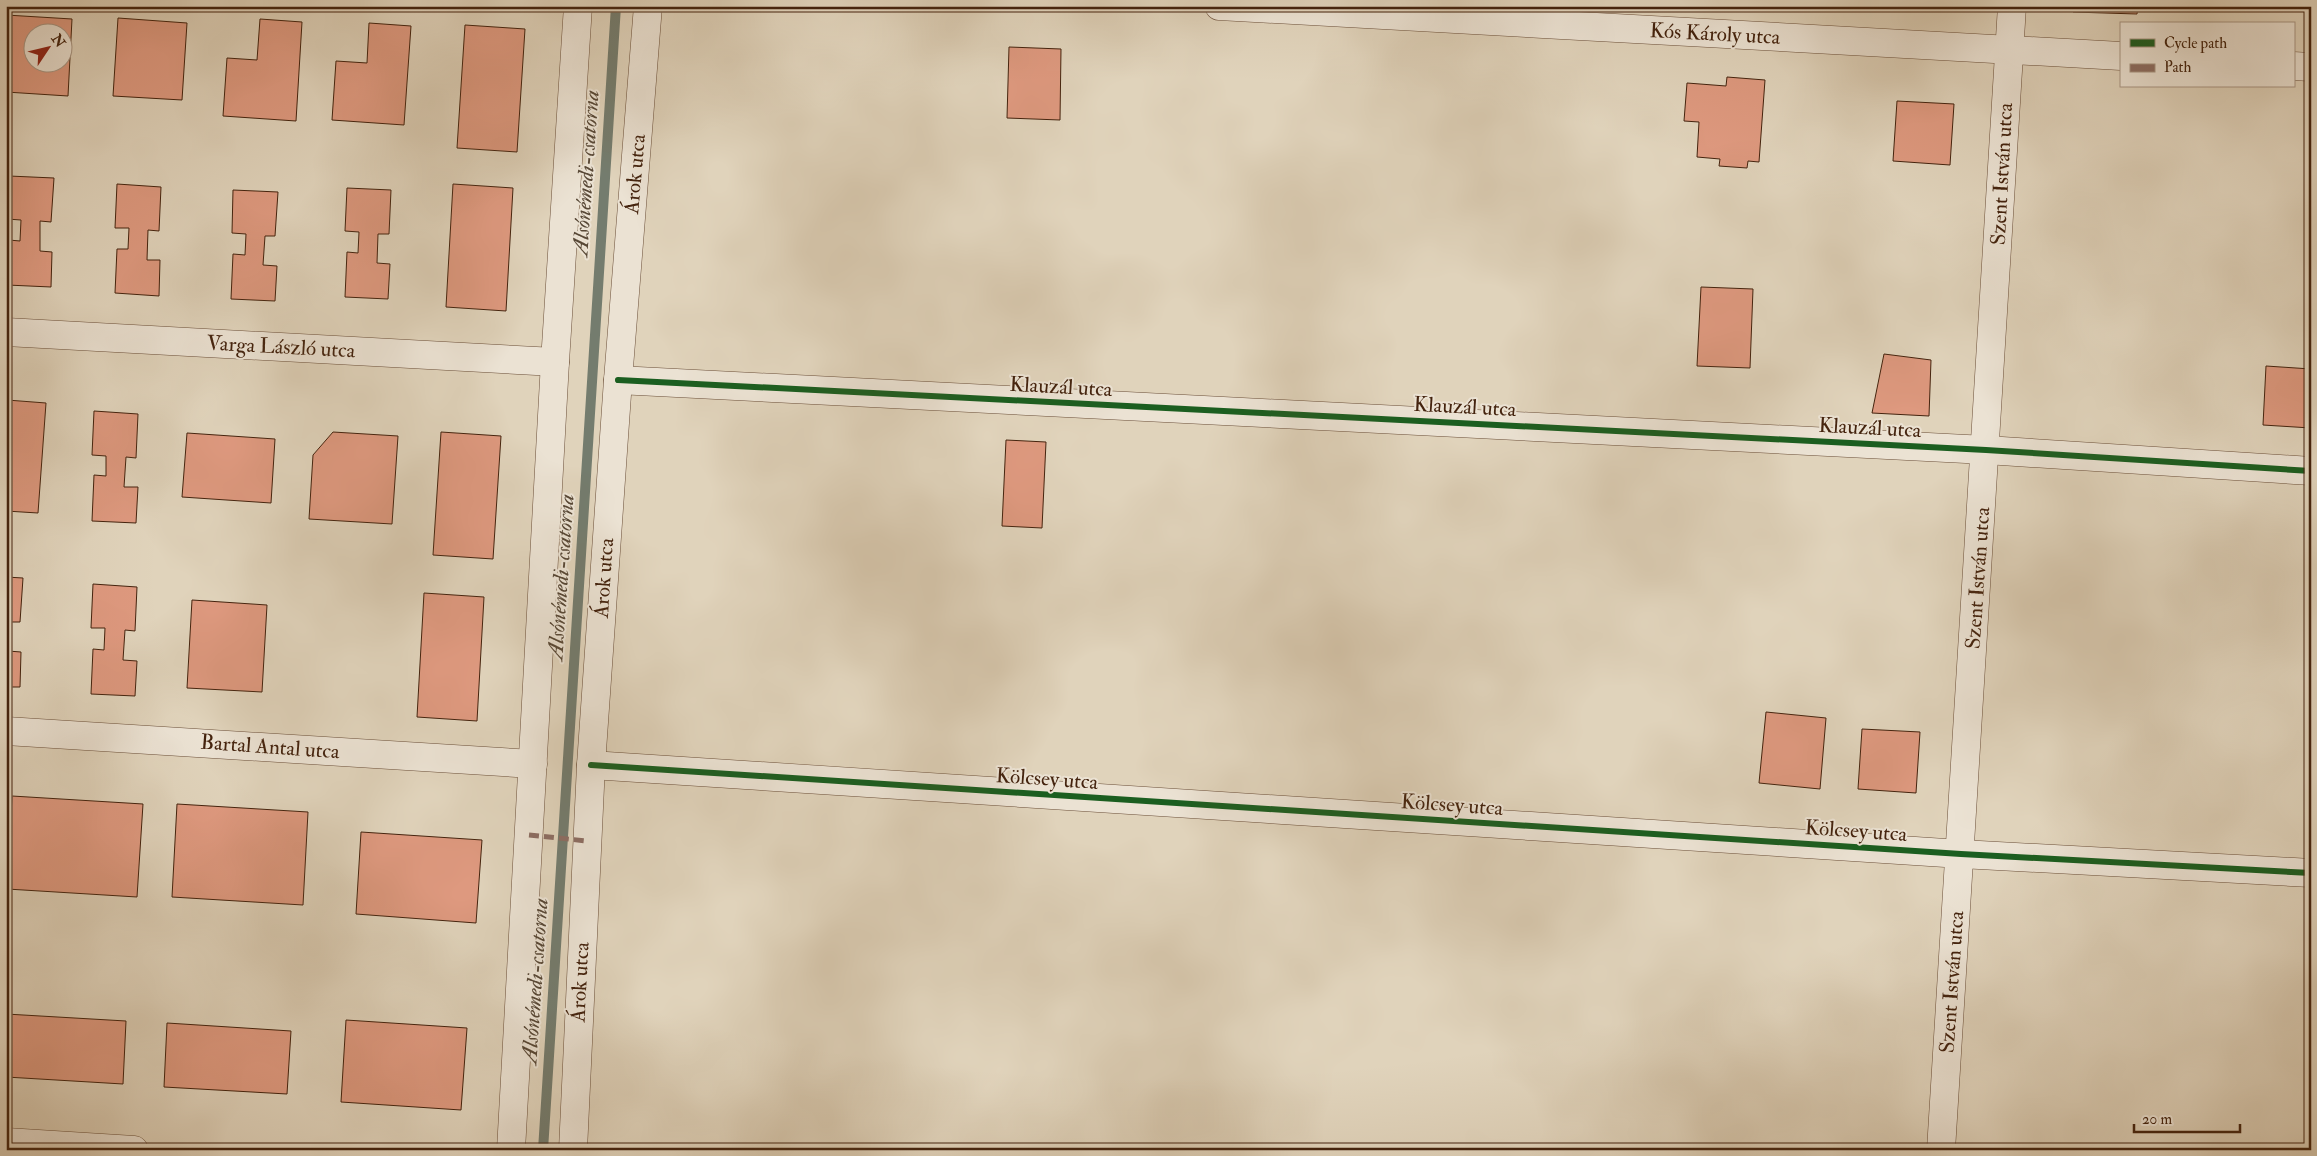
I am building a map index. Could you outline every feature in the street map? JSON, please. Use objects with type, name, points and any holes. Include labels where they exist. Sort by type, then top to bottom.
[{"type":"street","points":[[511,1150],[555,362],[578,6]]},
{"type":"street","name":"Árok utca","points":[[573,1150],[591,765],[618,380],[648,6]]},
{"type":"street","name":"Kós Károly utca","points":[[1219,6],[2120,56]]},
{"type":"street","name":"Szent István utca","points":[[1941,1150],[1961,854],[2012,6]]},
{"type":"street","points":[[2294,66],[2311,67]]},
{"type":"street","name":"Varga László utca","points":[[6,332],[555,362]]},
{"type":"street","name":"Klauzál utca","points":[[618,380],[1986,450],[2311,471]]},
{"type":"street","name":"Bartal Antal utca","points":[[6,731],[533,764]]},
{"type":"street","name":"Kölcsey utca","points":[[591,765],[1961,854],[2311,873]]},
{"type":"street","points":[[6,1142],[134,1150]]},
{"type":"building","points":[[2073,6],[2138,6],[2137,14],[2073,12]]},
{"type":"building","points":[[6,15],[72,19],[72,22],[22,22],[22,72],[69,72],[68,96],[6,92]]},
{"type":"building","points":[[118,18],[187,23],[182,100],[113,96]]},
{"type":"building","points":[[260,19],[302,22],[296,121],[223,116],[227,58],[257,60]]},
{"type":"building","points":[[369,23],[411,26],[404,125],[332,120],[336,61],[367,63]]},
{"type":"building","points":[[465,25],[525,29],[517,152],[457,148]]},
{"type":"building","points":[[1009,47],[1061,49],[1060,120],[1007,118]]},
{"type":"building","points":[[1727,77],[1765,80],[1759,162],[1748,161],[1747,168],[1719,166],[1720,159],[1697,157],[1699,122],[1684,121],[1687,83],[1726,86]]},
{"type":"building","points":[[1897,101],[1954,104],[1950,165],[1893,161]]},
{"type":"building","points":[[9,176],[54,178],[51,222],[40,221],[40,251],[52,252],[51,287],[7,285],[9,240],[20,241],[21,220],[7,219]]},
{"type":"building","points":[[117,184],[161,187],[159,231],[148,230],[147,260],[160,260],[159,296],[115,293],[117,249],[128,249],[129,228],[115,228]]},
{"type":"building","points":[[453,184],[513,188],[506,311],[446,307]]},
{"type":"building","points":[[347,188],[391,190],[389,234],[378,234],[377,263],[390,264],[388,299],[345,297],[347,252],[358,253],[359,232],[345,231]]},
{"type":"building","points":[[233,190],[278,192],[275,236],[265,236],[263,265],[277,266],[275,301],[231,299],[233,254],[245,255],[246,234],[232,233]]},
{"type":"building","points":[[1701,287],[1753,289],[1750,368],[1697,366]]},
{"type":"building","points":[[1884,354],[1931,360],[1929,416],[1872,413]]},
{"type":"building","points":[[2266,366],[2311,369],[2311,428],[2263,425]]},
{"type":"building","points":[[7,400],[46,403],[38,513],[6,511]]},
{"type":"building","points":[[94,411],[138,414],[136,458],[126,457],[124,487],[138,487],[136,523],[92,521],[94,475],[106,476],[106,456],[92,455]]},
{"type":"building","points":[[333,432],[398,436],[392,524],[309,519],[313,455]]},
{"type":"building","points":[[441,432],[501,436],[493,559],[433,555]]},
{"type":"building","points":[[187,433],[275,439],[271,503],[182,497]]},
{"type":"building","points":[[1006,440],[1046,442],[1042,528],[1002,526]]},
{"type":"building","points":[[6,577],[23,578],[20,622],[10,622],[8,651],[21,652],[20,687],[6,687]]},
{"type":"building","points":[[93,584],[137,587],[135,631],[125,630],[123,660],[137,661],[135,696],[91,694],[93,649],[104,650],[105,628],[91,628]]},
{"type":"building","points":[[424,593],[484,597],[477,721],[417,717]]},
{"type":"building","points":[[192,600],[267,605],[262,692],[187,688]]},
{"type":"building","points":[[1766,712],[1826,718],[1820,789],[1759,783]]},
{"type":"building","points":[[1862,729],[1920,732],[1916,793],[1858,789]]},
{"type":"building","points":[[12,796],[143,804],[137,897],[7,889]]},
{"type":"building","points":[[177,804],[308,812],[303,905],[172,897]]},
{"type":"building","points":[[361,832],[482,840],[476,923],[356,914]]},
{"type":"building","points":[[6,1014],[126,1021],[123,1084],[6,1077]]},
{"type":"building","points":[[346,1020],[467,1028],[461,1110],[341,1102]]},
{"type":"building","points":[[167,1023],[291,1031],[287,1094],[164,1087]]},
{"type":"waterway","name":"Alsónémedi-csatorna","points":[[543,1150],[616,6]]},
{"type":"marked path","points":[[529,835],[587,841]]},
{"type":"cycle path","points":[[618,380],[1986,450],[2311,471]]},
{"type":"cycle path","points":[[591,765],[1961,854],[2311,873]]}]
